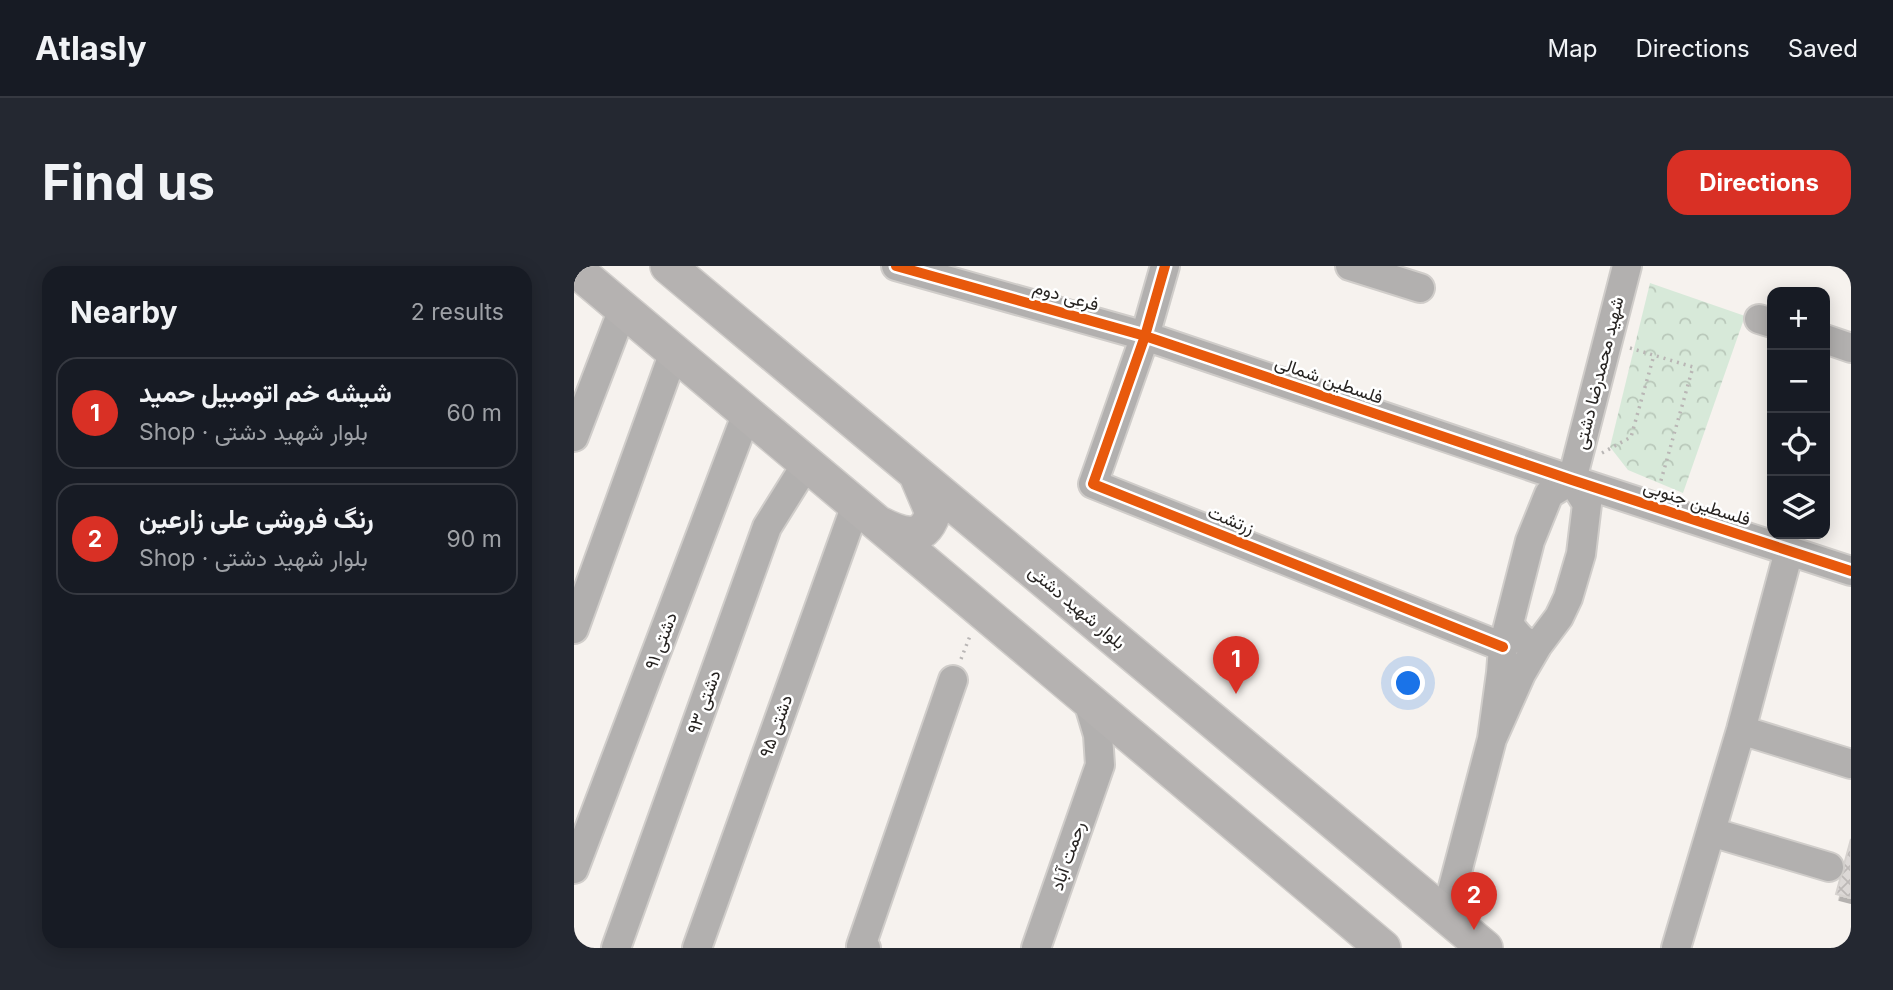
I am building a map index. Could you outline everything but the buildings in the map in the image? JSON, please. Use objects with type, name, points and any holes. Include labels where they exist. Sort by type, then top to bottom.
[{"type":"main road","name":"بلوار شهید دشتی","points":[[668,266],[1485,948]]},
{"type":"main road","points":[[574,268],[1383,948]]},
{"type":"main road","points":[[867,514],[907,535],[919,533],[929,524],[933,513],[916,472]]},
{"type":"main road","points":[[951,585],[938,555],[940,542],[948,533],[959,528],[988,532]]},
{"type":"street","name":"فرعی دوم","points":[[896,266],[1145,336]]},
{"type":"street","points":[[1145,336],[1165,266]]},
{"type":"street","points":[[1350,266],[1420,288]]},
{"type":"street","name":"شهید محمدرضا دشتی","points":[[1574,474],[1627,266]]},
{"type":"street","points":[[574,437],[623,309]]},
{"type":"street","name":"فلسطین شمالی","points":[[1145,336],[1574,474]]},
{"type":"street","name":"زرتشت","points":[[1145,336],[1093,484],[1506,636]]},
{"type":"street","points":[[1830,342],[1851,348]]},
{"type":"street","points":[[574,629],[674,352]]},
{"type":"street","name":"دشتی ۹۱","points":[[574,869],[747,413]]},
{"type":"street","name":"دشتی ۹۳","points":[[616,948],[767,527],[807,463]]},
{"type":"street","points":[[1446,914],[1492,739],[1506,636],[1530,541],[1549,494],[1574,474],[1587,504],[1581,554],[1568,598],[1559,617],[1521,674],[1492,739]]},
{"type":"street","name":"فلسطین جنوبی","points":[[1574,474],[1654,507],[1851,571]]},
{"type":"street","name":"دشتی ۹۵","points":[[697,948],[867,514]]},
{"type":"street","points":[[1676,948],[1741,730],[1789,551]]},
{"type":"street","points":[[1506,636],[1519,638],[1530,645],[1538,645]]},
{"type":"street","points":[[863,947],[953,680]]},
{"type":"street","points":[[1087,698],[1098,735],[1100,765],[1109,760],[1138,755],[1159,759]]},
{"type":"street","points":[[1741,730],[1851,764]]},
{"type":"street","name":"رحمت آباد","points":[[1036,948],[1100,765]]},
{"type":"street","points":[[1711,832],[1829,867]]},
{"type":"path","points":[[1608,341],[1693,367],[1654,507]]},
{"type":"path","points":[[1574,474],[1631,438],[1654,355]]},
{"type":"path","points":[[953,680],[980,609]]},
{"type":"green space","points":[[1650,283],[1745,316],[1683,493],[1628,470],[1610,447]]},
{"type":"cycle path","points":[[896,266],[1145,336],[1851,571]]},
{"type":"cycle path","points":[[1165,266],[1145,336],[1093,484],[1503,647]]},
{"type":"place","name":"شیشه خم اتومبیل حمید","points":[[1236,694]]},
{"type":"place","name":"رنگ فروشی علی زارعین","points":[[1474,930]]}]
